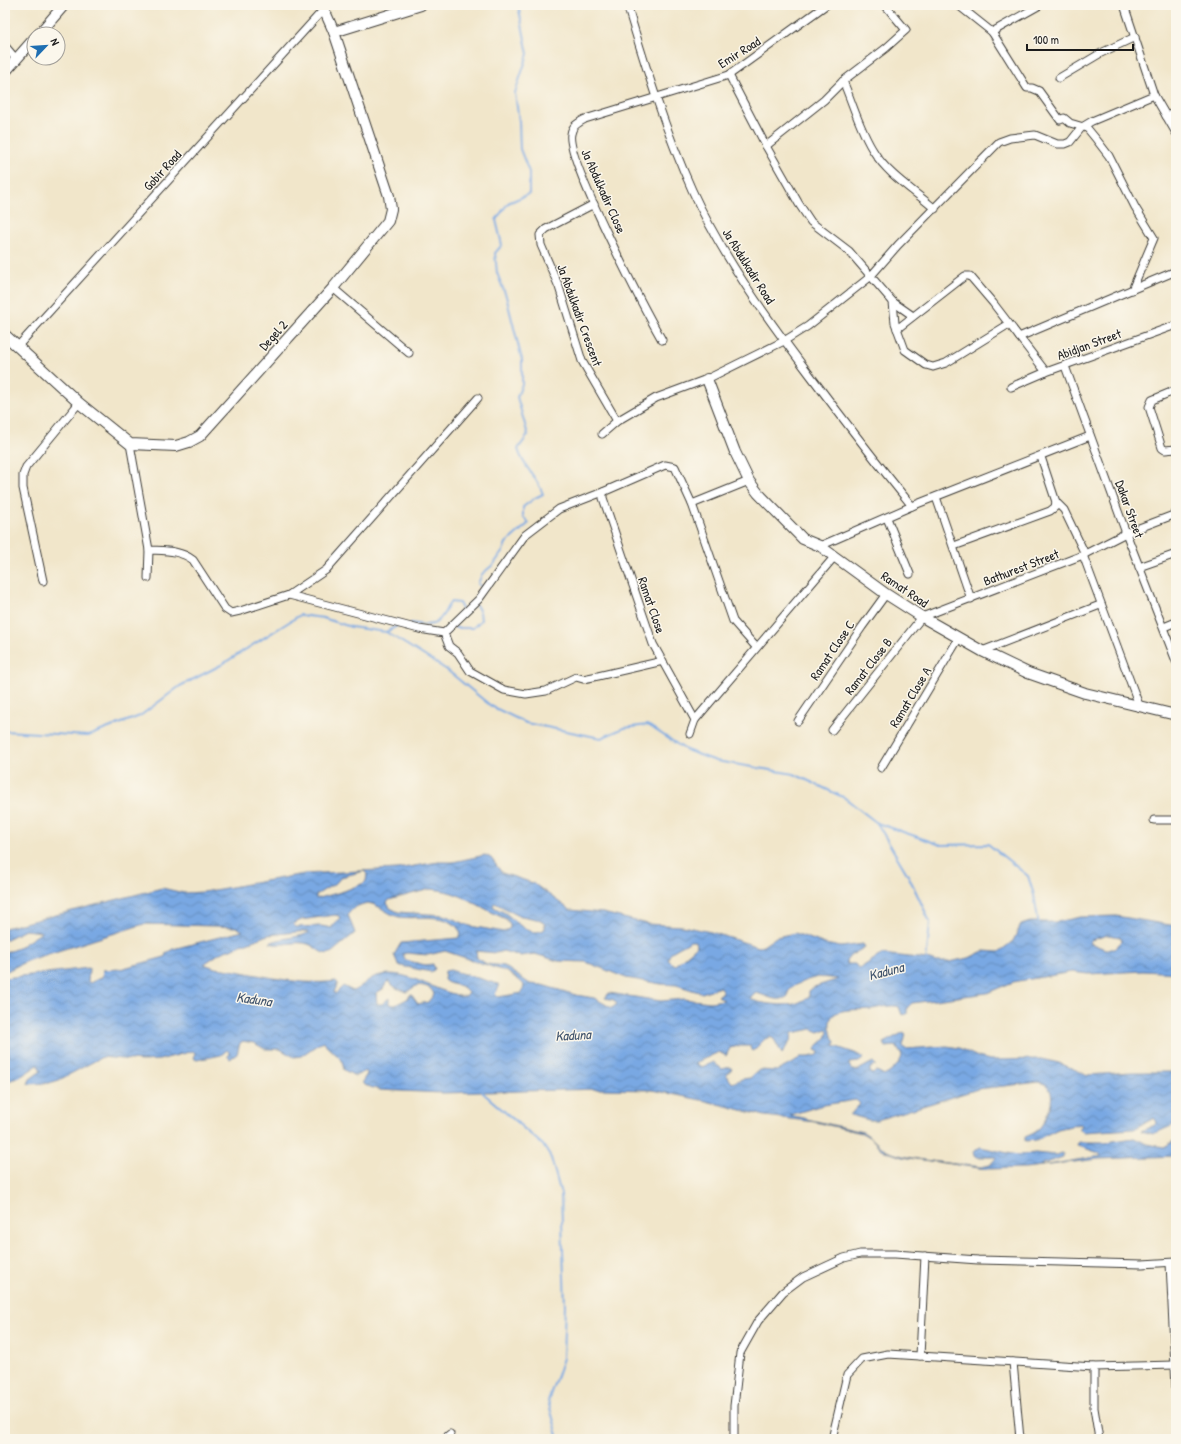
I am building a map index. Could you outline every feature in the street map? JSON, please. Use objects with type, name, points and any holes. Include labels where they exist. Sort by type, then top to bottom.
[{"type":"street","points":[[45,26],[64,5]]},
{"type":"street","points":[[334,32],[421,5]]},
{"type":"street","name":"Ja Abdulkadir Road","points":[[627,5],[655,97],[692,190],[710,224],[746,287],[784,341],[912,506]]},
{"type":"street","name":"Emir Road","points":[[655,97],[729,75],[826,5]]},
{"type":"street","points":[[766,146],[824,100],[843,81],[886,48],[906,30],[885,5]]},
{"type":"street","points":[[958,5],[992,32],[1027,88],[1032,88],[1039,91],[1060,120],[1064,118],[1070,124],[1087,128],[1109,156],[1131,200],[1154,238],[1132,290]]},
{"type":"street","points":[[992,32],[1040,5]]},
{"type":"street","points":[[1124,5],[1154,95],[1176,133]]},
{"type":"street","name":"Degel 2","points":[[130,444],[176,446],[189,442],[200,436],[333,288],[388,221],[391,209],[389,196],[334,32],[323,7]]},
{"type":"street","name":"Gobir Road","points":[[18,346],[323,7]]},
{"type":"street","points":[[1058,78],[1101,53],[1135,37]]},
{"type":"street","points":[[5,46],[16,59]]},
{"type":"street","points":[[5,72],[26,48]]},
{"type":"street","points":[[729,75],[766,146],[811,222],[849,251],[893,302],[913,316]]},
{"type":"street","points":[[843,81],[867,142],[874,154],[888,170],[935,209]]},
{"type":"street","points":[[602,434],[617,421],[656,398],[707,378],[784,341],[808,326],[870,277],[898,245],[935,209],[999,142],[1010,138],[1035,135],[1057,144],[1064,144],[1070,142],[1082,127],[1103,115],[1112,113],[1154,95]]},
{"type":"street","name":"Ja Abdulkadir Close","points":[[655,97],[585,120],[575,125],[570,134],[572,151],[594,204],[647,314],[662,340]]},
{"type":"street","points":[[1166,116],[1176,112]]},
{"type":"street","name":"Ja Abdulkadir Crescent","points":[[594,204],[546,229],[540,235],[541,245],[559,287],[582,361],[617,421]]},
{"type":"street","points":[[1020,337],[1176,271]]},
{"type":"street","points":[[897,329],[965,276],[970,276],[1020,337],[1046,372]]},
{"type":"street","points":[[333,288],[409,353]]},
{"type":"street","points":[[893,302],[897,329],[905,350],[926,365],[933,367],[946,363],[1009,324]]},
{"type":"street","name":"Abidjan Street","points":[[1011,387],[1046,372],[1176,325]]},
{"type":"street","points":[[5,335],[80,403],[130,444],[149,550],[148,578]]},
{"type":"street","name":"Dakar Street","points":[[1065,366],[1126,533],[1176,661]]},
{"type":"street","name":"Ramat Road","points":[[707,378],[735,452],[749,481],[758,493],[803,538],[820,546],[886,594],[922,617],[982,651],[1028,673],[1063,687],[1176,715]]},
{"type":"street","points":[[1176,390],[1152,400],[1150,403],[1162,448],[1165,450],[1176,449]]},
{"type":"street","points":[[149,550],[181,553],[193,560],[225,609],[231,613],[289,595],[326,570],[478,398]]},
{"type":"street","points":[[44,581],[23,488],[23,475],[26,467],[80,403]]},
{"type":"street","points":[[820,546],[912,506],[1040,457],[1090,436]]},
{"type":"street","points":[[1040,457],[1056,502],[1064,510],[1084,554],[1100,604],[1139,706]]},
{"type":"street","points":[[444,633],[479,599],[525,535],[559,509],[665,465],[670,465],[674,467],[692,504],[732,621],[756,647]]},
{"type":"street","points":[[692,504],[749,481]]},
{"type":"street","name":"Ramat Close","points":[[603,492],[603,498],[650,636],[662,661],[695,720]]},
{"type":"street","points":[[936,497],[971,599]]},
{"type":"street","points":[[954,546],[1050,511],[1055,507],[1056,502]]},
{"type":"street","name":"Bathurest Street","points":[[922,617],[1084,554],[1126,533],[1176,514]]},
{"type":"street","points":[[887,518],[910,574]]},
{"type":"street","points":[[1139,567],[1176,554]]},
{"type":"street","points":[[690,734],[695,720],[835,556]]},
{"type":"street","name":"Ramat Close C","points":[[798,721],[886,594]]},
{"type":"street","points":[[289,595],[419,629],[444,633]]},
{"type":"street","points":[[982,651],[1100,604]]},
{"type":"street","name":"Ramat Close B","points":[[832,730],[922,617]]},
{"type":"street","points":[[1164,627],[1176,622]]},
{"type":"street","points":[[444,633],[448,646],[458,653],[470,671],[504,690],[526,694],[546,692],[576,677],[583,678],[598,676],[662,661]]},
{"type":"street","name":"Ramat Close A","points":[[881,768],[959,638]]},
{"type":"street","points":[[1154,820],[1176,820]]},
{"type":"street","points":[[734,1439],[734,1406],[740,1353],[758,1321],[783,1292],[803,1277],[844,1258],[860,1254],[925,1256],[978,1260],[1142,1264],[1173,1263],[1176,1388]]},
{"type":"street","points":[[920,1356],[925,1256]]},
{"type":"street","points":[[832,1439],[847,1375],[862,1359],[888,1354],[1094,1367],[1175,1365]]},
{"type":"street","points":[[1013,1362],[1020,1439]]},
{"type":"street","points":[[1094,1367],[1094,1408],[1100,1439]]},
{"type":"street","points":[[444,1439],[450,1434]]},
{"type":"water","name":"Kaduna","points":[[485,855],[491,858],[502,873],[533,883],[570,910],[603,913],[648,924],[682,926],[711,932],[759,947],[776,937],[795,933],[825,944],[841,947],[863,944],[865,947],[850,956],[846,961],[847,964],[855,964],[859,969],[882,954],[927,959],[936,962],[948,962],[969,958],[983,951],[999,952],[1013,941],[1021,925],[1030,922],[1056,922],[1081,917],[1116,916],[1176,926],[1176,973],[1143,971],[1088,974],[1072,972],[1013,982],[987,993],[912,1003],[907,1008],[907,1014],[902,1015],[899,1007],[893,1006],[872,1009],[845,1010],[833,1015],[830,1020],[830,1027],[832,1037],[835,1042],[834,1046],[855,1053],[864,1058],[859,1062],[849,1063],[852,1070],[858,1070],[873,1062],[876,1065],[870,1068],[870,1073],[873,1074],[876,1071],[881,1073],[883,1076],[894,1068],[902,1056],[896,1046],[885,1047],[883,1043],[904,1032],[906,1034],[903,1046],[905,1049],[947,1046],[959,1048],[978,1057],[990,1060],[1041,1059],[1059,1063],[1088,1075],[1132,1072],[1176,1072],[1176,1124],[1153,1134],[1141,1131],[1155,1125],[1157,1122],[1154,1118],[1134,1129],[1083,1132],[1079,1129],[1082,1125],[1080,1124],[1058,1129],[1036,1140],[1025,1141],[1025,1137],[1034,1133],[1043,1124],[1051,1103],[1050,1090],[1046,1085],[1039,1082],[978,1089],[877,1120],[869,1120],[850,1115],[860,1104],[856,1100],[823,1105],[790,1115],[863,1132],[872,1139],[862,1133],[816,1122],[765,1116],[706,1101],[652,1090],[603,1089],[442,1093],[380,1090],[364,1085],[362,1082],[367,1074],[366,1071],[355,1076],[344,1070],[342,1060],[323,1042],[301,1056],[294,1057],[280,1049],[265,1049],[254,1043],[243,1041],[240,1043],[237,1054],[230,1059],[228,1057],[229,1052],[227,1050],[221,1055],[197,1060],[193,1058],[195,1053],[193,1051],[159,1060],[142,1061],[102,1057],[59,1080],[49,1083],[28,1084],[30,1079],[41,1071],[38,1065],[20,1077],[5,1082],[5,1062],[9,1056],[8,1051],[5,1050],[5,978],[89,968],[88,982],[90,983],[102,977],[103,970],[120,969],[165,957],[166,953],[173,949],[243,931],[236,927],[144,924],[29,960],[5,972],[5,953],[18,948],[42,932],[25,930],[5,940],[5,928],[162,888],[184,893],[203,892],[304,874],[397,869],[438,862],[453,862]],"holes":[[[364,871],[367,874],[366,881],[364,883],[344,891],[316,899],[316,895],[336,883],[341,877]],[[430,889],[441,890],[470,900],[506,919],[510,924],[510,928],[504,932],[470,926],[444,915],[398,912],[390,908],[387,903],[389,900]],[[368,903],[399,917],[442,919],[450,922],[461,934],[458,938],[401,943],[394,955],[398,964],[401,966],[431,972],[435,969],[433,964],[425,965],[405,960],[403,954],[428,955],[445,951],[507,972],[524,985],[522,993],[498,997],[495,994],[499,987],[498,984],[450,970],[445,971],[444,980],[463,987],[468,993],[466,996],[458,996],[407,977],[387,974],[373,977],[353,991],[343,986],[335,994],[334,992],[338,983],[336,981],[290,981],[215,968],[204,964],[220,953],[268,935],[307,931],[309,932],[306,934],[270,943],[303,943],[311,945],[324,953],[331,953],[355,933],[348,915],[351,910],[359,905]],[[495,903],[517,915],[541,920],[545,925],[545,929],[535,932],[530,931],[494,907],[493,904]],[[335,915],[339,916],[340,918],[333,924],[332,928],[321,926],[296,927],[293,924],[301,920]],[[1108,935],[1120,937],[1122,941],[1114,949],[1105,949],[1090,943],[1091,940]],[[690,941],[696,941],[697,946],[675,965],[668,960],[671,953]],[[476,951],[496,953],[503,951],[520,956],[535,954],[558,961],[586,962],[626,978],[676,985],[702,993],[720,987],[723,992],[718,996],[724,1000],[710,1002],[684,999],[661,1001],[609,993],[605,998],[614,1000],[617,1004],[612,1008],[594,998],[576,995],[542,985],[530,984],[504,966],[487,964],[477,958]],[[819,977],[839,979],[814,987],[809,991],[809,998],[794,1004],[771,1004],[758,1002],[750,998],[756,993],[780,999],[788,996],[788,992],[791,989],[807,980]],[[388,981],[396,988],[407,992],[416,986],[421,985],[431,989],[434,994],[428,1002],[418,1004],[411,994],[407,999],[395,1005],[389,1004],[389,998],[382,1004],[377,1004],[376,993],[383,989]],[[812,1029],[819,1032],[827,1029],[828,1032],[826,1037],[815,1050],[819,1052],[818,1055],[800,1057],[795,1062],[777,1071],[759,1070],[750,1078],[732,1083],[726,1074],[732,1069],[731,1067],[722,1069],[713,1062],[702,1067],[695,1063],[719,1052],[726,1056],[730,1048],[739,1046],[750,1046],[751,1050],[753,1051],[765,1039],[770,1037],[774,1039],[782,1054],[791,1039],[792,1033]]]},
{"type":"water","points":[[1134,1138],[1147,1144],[1164,1147],[1176,1140],[1176,1156],[1099,1159],[1025,1168],[986,1169],[902,1157],[882,1150],[872,1139],[885,1150],[906,1157],[981,1167],[990,1165],[997,1157],[976,1157],[974,1152],[980,1147],[1017,1155],[1035,1153],[1056,1155],[1061,1153],[1063,1154],[1063,1157],[1042,1164],[1041,1166],[1101,1156],[1099,1153],[1078,1146],[1077,1144],[1079,1142],[1107,1142]]},
{"type":"waterway","points":[[481,591],[483,587],[478,584],[482,574],[494,564],[503,551],[506,543],[529,523],[523,517],[523,507],[543,494],[537,481],[523,461],[518,449],[528,435],[517,397],[522,384],[522,360],[506,296],[497,273],[495,253],[502,245],[496,220],[508,203],[529,194],[529,172],[520,149],[519,121],[515,93],[528,54],[518,5]]},
{"type":"waterway","points":[[411,623],[426,625],[436,623],[443,615],[450,602],[459,603],[462,609],[459,614]]},
{"type":"waterway","points":[[455,626],[455,628],[473,628],[481,620],[480,612],[476,605]]},
{"type":"waterway","points":[[5,731],[88,736],[140,716],[180,686],[221,665],[300,615],[323,618],[351,627],[386,632],[447,670],[491,706],[526,723],[601,738],[624,728],[648,725],[686,750],[716,761],[794,774],[845,798],[877,823],[941,845],[988,844],[1028,876],[1034,895],[1039,925]]},
{"type":"waterway","points":[[386,632],[397,626]]},
{"type":"waterway","points":[[877,823],[909,877],[930,922],[926,962]]},
{"type":"waterway","points":[[482,1090],[483,1093],[543,1145],[551,1158],[561,1194],[565,1305],[563,1358],[548,1401],[559,1439]]}]
